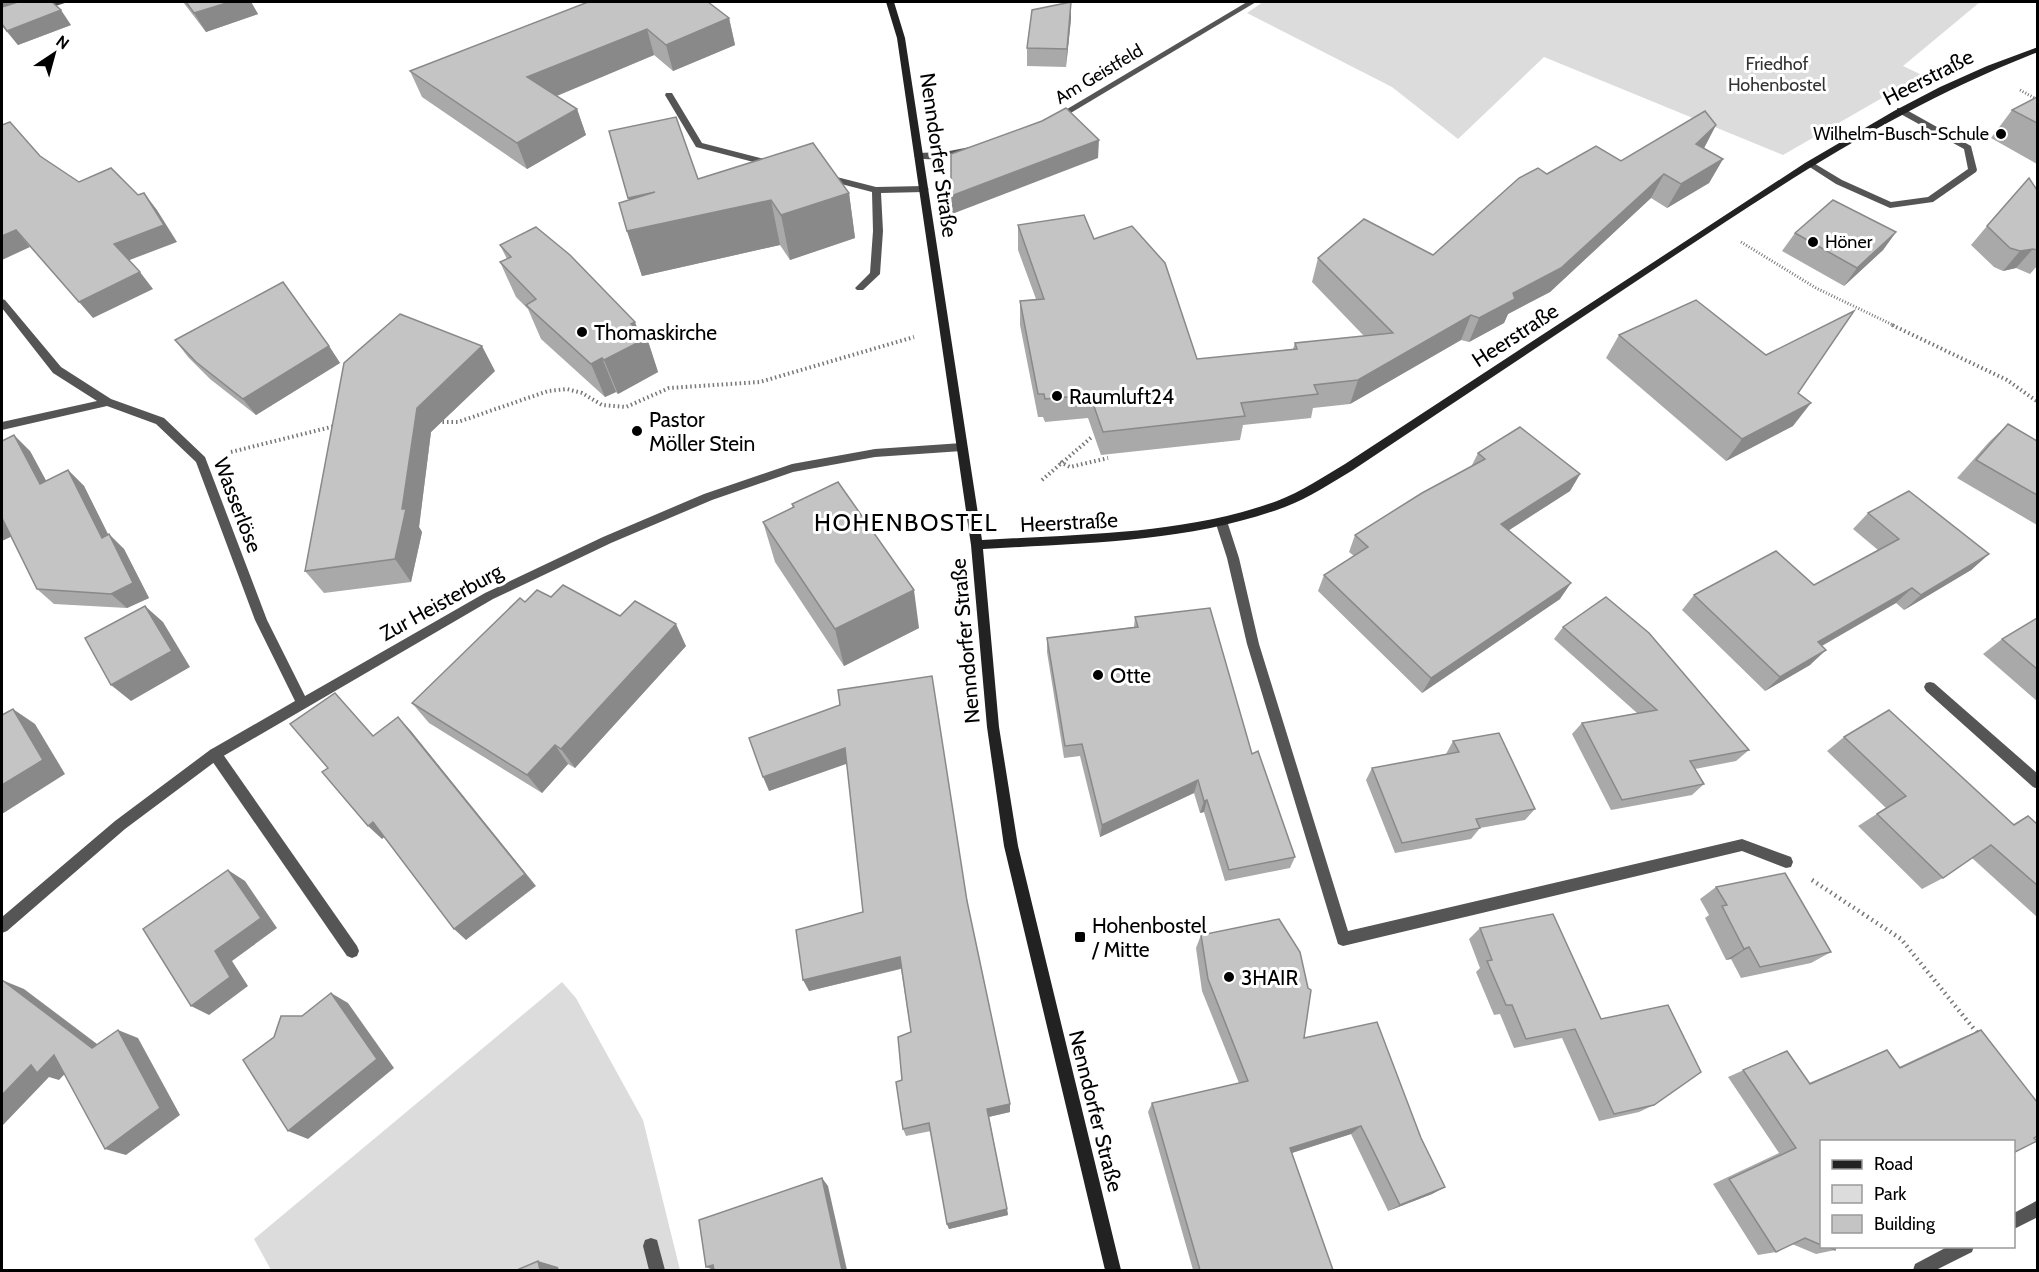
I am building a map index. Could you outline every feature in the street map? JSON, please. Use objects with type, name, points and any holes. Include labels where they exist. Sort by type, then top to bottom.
[{"type":"street","points":[[33,11],[64,2]]},
{"type":"street","name":"Nenndorfer Straße","points":[[890,2],[901,38],[978,545],[993,727],[1011,846],[1113,1270]]},
{"type":"street","name":"Am Geistfeld","points":[[1046,123],[1252,2]]},
{"type":"street","name":"Heerstraße","points":[[978,545],[1138,536],[1222,524],[1284,503],[1349,466],[1809,165],[1900,110],[1986,67],[2037,49]]},
{"type":"street","points":[[669,95],[699,145],[788,168]]},
{"type":"street","points":[[1809,165],[1839,182],[1890,204],[1930,200],[1973,170],[1968,148],[1900,110]]},
{"type":"street","points":[[918,156],[944,155],[984,147]]},
{"type":"street","points":[[810,173],[876,190],[924,189]]},
{"type":"street","points":[[860,288],[875,274],[878,231],[876,190]]},
{"type":"street","name":"Wasserlöse","points":[[2,302],[57,370],[107,402],[160,421],[201,459],[261,620],[302,702]]},
{"type":"street","points":[[2,426],[107,402]]},
{"type":"street","name":"Zur Heisterburg","points":[[2,926],[120,825],[215,754],[489,596],[607,540],[708,497],[792,468],[875,453],[962,447]]},
{"type":"street","points":[[1222,524],[1233,558],[1253,644],[1343,939],[1742,845],[1786,862]]},
{"type":"street","points":[[1930,687],[2037,783]]},
{"type":"street","points":[[215,754],[352,951]]},
{"type":"street","points":[[2015,1220],[2037,1208]]},
{"type":"street","points":[[651,1246],[657,1270]]},
{"type":"street","points":[[1921,1270],[1962,1248]]},
{"type":"path","points":[[2017,88],[2037,100]]},
{"type":"path","points":[[1735,239],[1816,288],[2007,380],[2037,402]]},
{"type":"path","points":[[432,420],[443,423],[458,422],[548,391],[567,389],[582,393],[602,405],[626,407],[669,388],[760,382],[914,337]]},
{"type":"path","points":[[201,459],[337,425]]},
{"type":"path","points":[[1042,480],[1060,462],[1093,436]]},
{"type":"path","points":[[1060,462],[1070,467],[1108,458]]},
{"type":"path","points":[[1786,862],[1900,939],[1980,1036]]},
{"type":"green space","name":"Friedhof Hohenbostel","points":[[1263,2],[1980,2],[1903,66],[1922,75],[1783,155],[1544,57],[1458,139],[1392,87],[1247,13]]},
{"type":"green space","points":[[562,982],[576,998],[643,1120],[680,1270],[559,1270],[557,1267],[549,1270],[271,1270],[254,1239]]},
{"type":"building","points":[[18,2],[52,2],[61,10],[7,31],[2,24],[2,7]]},
{"type":"building","points":[[186,2],[230,2],[194,13]]},
{"type":"building","points":[[588,2],[708,2],[729,18],[666,45],[647,29],[527,77],[577,109],[517,143],[410,71]]},
{"type":"building","points":[[1071,2],[1067,49],[1027,48],[1032,10]]},
{"type":"building","points":[[2037,97],[2037,123],[2012,110]]},
{"type":"building","points":[[1066,108],[1099,140],[951,196],[951,154],[1042,121]]},
{"type":"building","points":[[1705,111],[1716,125],[1696,144],[1723,159],[1681,184],[1664,174],[1561,268],[1513,293],[1515,299],[1479,318],[1471,315],[1358,380],[1314,385],[1318,394],[1241,403],[1245,416],[1103,432],[1090,395],[1045,399],[1044,394],[1038,394],[1020,301],[1044,299],[1018,225],[1084,215],[1094,239],[1132,226],[1165,263],[1197,359],[1297,349],[1295,343],[1393,333],[1318,258],[1364,219],[1433,255],[1519,178],[1538,168],[1547,174],[1596,146],[1621,161]]},
{"type":"building","points":[[676,117],[698,179],[813,143],[849,193],[781,215],[771,200],[627,231],[619,203],[655,192],[628,198],[609,131]]},
{"type":"building","points":[[10,122],[40,156],[79,182],[111,168],[138,195],[144,193],[164,225],[114,244],[140,272],[79,302],[16,230],[2,236],[2,125]]},
{"type":"building","points":[[2029,178],[2037,190],[2037,250],[2020,251],[2010,248],[1987,226]]},
{"type":"building","points":[[1833,200],[1896,232],[1857,268],[1795,233]]},
{"type":"building","points":[[536,227],[570,255],[635,322],[631,324],[647,338],[604,360],[602,358],[591,364],[526,305],[536,299],[500,262],[511,257],[500,245]]},
{"type":"building","points":[[283,282],[329,346],[243,399],[196,362],[175,340]]},
{"type":"building","points":[[1696,300],[1766,355],[1854,311],[1798,393],[1811,403],[1742,439],[1619,335]]},
{"type":"building","points":[[400,314],[482,346],[417,408],[402,509],[406,509],[395,559],[305,571],[344,363]]},
{"type":"building","points":[[2008,424],[2037,441],[2037,495],[1976,460]]},
{"type":"building","points":[[1520,427],[1580,474],[1501,524],[1571,583],[1431,678],[1324,575],[1368,547],[1355,535],[1422,493],[1485,459],[1478,453]]},
{"type":"building","points":[[14,435],[40,484],[68,470],[102,538],[109,534],[133,583],[111,594],[37,589],[2,518],[2,441]]},
{"type":"building","points":[[838,482],[914,590],[835,629],[763,522],[794,507],[792,504]]},
{"type":"building","points":[[1909,491],[1989,554],[1921,595],[1912,588],[1818,642],[1826,650],[1780,677],[1694,595],[1776,551],[1814,585],[1899,539],[1868,513]]},
{"type":"building","points":[[563,585],[620,616],[635,601],[676,624],[561,749],[555,745],[527,775],[412,703],[520,598],[525,602],[537,590],[551,597]]},
{"type":"building","points":[[1606,597],[1649,633],[1749,750],[1690,761],[1704,784],[1622,800],[1582,723],[1657,710],[1563,627]]},
{"type":"building","points":[[145,606],[172,651],[111,685],[85,638]]},
{"type":"building","points":[[1210,608],[1252,754],[1258,751],[1295,857],[1229,870],[1207,800],[1204,801],[1198,780],[1102,825],[1082,744],[1065,746],[1047,638],[1138,627],[1135,617]]},
{"type":"building","points":[[2037,618],[2037,669],[2002,639]]},
{"type":"building","points":[[932,676],[967,901],[1010,1104],[987,1109],[1007,1209],[947,1224],[929,1123],[903,1129],[896,1082],[902,1080],[898,1037],[911,1032],[900,957],[803,980],[796,930],[863,912],[845,748],[763,777],[749,738],[840,705],[838,690]]},
{"type":"building","points":[[335,693],[373,736],[398,717],[525,874],[454,929],[373,822],[368,826],[322,772],[328,768],[290,724]]},
{"type":"building","points":[[13,709],[43,760],[2,785],[2,715]]},
{"type":"building","points":[[1889,710],[2014,825],[2028,816],[2037,824],[2037,885],[1991,845],[1943,878],[1877,814],[1906,796],[1844,737]]},
{"type":"building","points":[[1499,733],[1535,809],[1476,819],[1480,828],[1402,843],[1372,768],[1459,752],[1453,741]]},
{"type":"building","points":[[228,870],[261,918],[215,951],[230,977],[191,1006],[143,929]]},
{"type":"building","points":[[1785,873],[1831,952],[1760,967],[1749,947],[1744,949],[1722,906],[1727,905],[1716,887]]},
{"type":"building","points":[[1553,914],[1601,1019],[1668,1005],[1701,1072],[1654,1105],[1614,1114],[1575,1029],[1526,1039],[1512,1005],[1506,1005],[1487,961],[1492,960],[1480,928]]},
{"type":"building","points":[[1279,919],[1300,952],[1308,988],[1311,990],[1304,1038],[1377,1022],[1421,1138],[1445,1187],[1400,1205],[1361,1126],[1290,1148],[1333,1270],[1200,1270],[1152,1103],[1248,1081],[1208,979],[1201,935]]},
{"type":"building","points":[[2,980],[92,1048],[118,1030],[160,1108],[105,1149],[54,1055],[37,1073],[31,1065],[2,1095]]},
{"type":"building","points":[[331,993],[377,1059],[288,1131],[243,1060],[274,1037],[281,1016],[302,1016]]},
{"type":"building","points":[[1981,1030],[2037,1102],[2037,1136],[2034,1138],[2037,1141],[2015,1152],[2015,1140],[1820,1140],[1820,1245],[1805,1238],[1776,1252],[1729,1179],[1796,1148],[1743,1070],[1787,1051],[1810,1084],[1887,1050],[1900,1068]]},
{"type":"building","points":[[822,1178],[842,1270],[714,1270],[713,1265],[706,1267],[699,1220]]},
{"type":"building","points":[[538,1261],[540,1270],[517,1270]]},
{"type":"place","name":"Wilhelm-Busch-Schule","points":[[2001,134]]},
{"type":"place","name":"Höner","points":[[1813,242]]},
{"type":"place","name":"Thomaskirche","points":[[582,332]]},
{"type":"place","name":"Raumluft24","points":[[1057,396]]},
{"type":"place","name":"Pastor Möller Stein","points":[[637,431]]},
{"type":"place","name":"Otte","points":[[1098,675]]},
{"type":"place","name":"Hohenbostel / Mitte","points":[[1080,937]]},
{"type":"place","name":"3HAIR","points":[[1229,977]]},
{"type":"district","name":"HOHENBOSTEL","points":[[906,522]]}]
